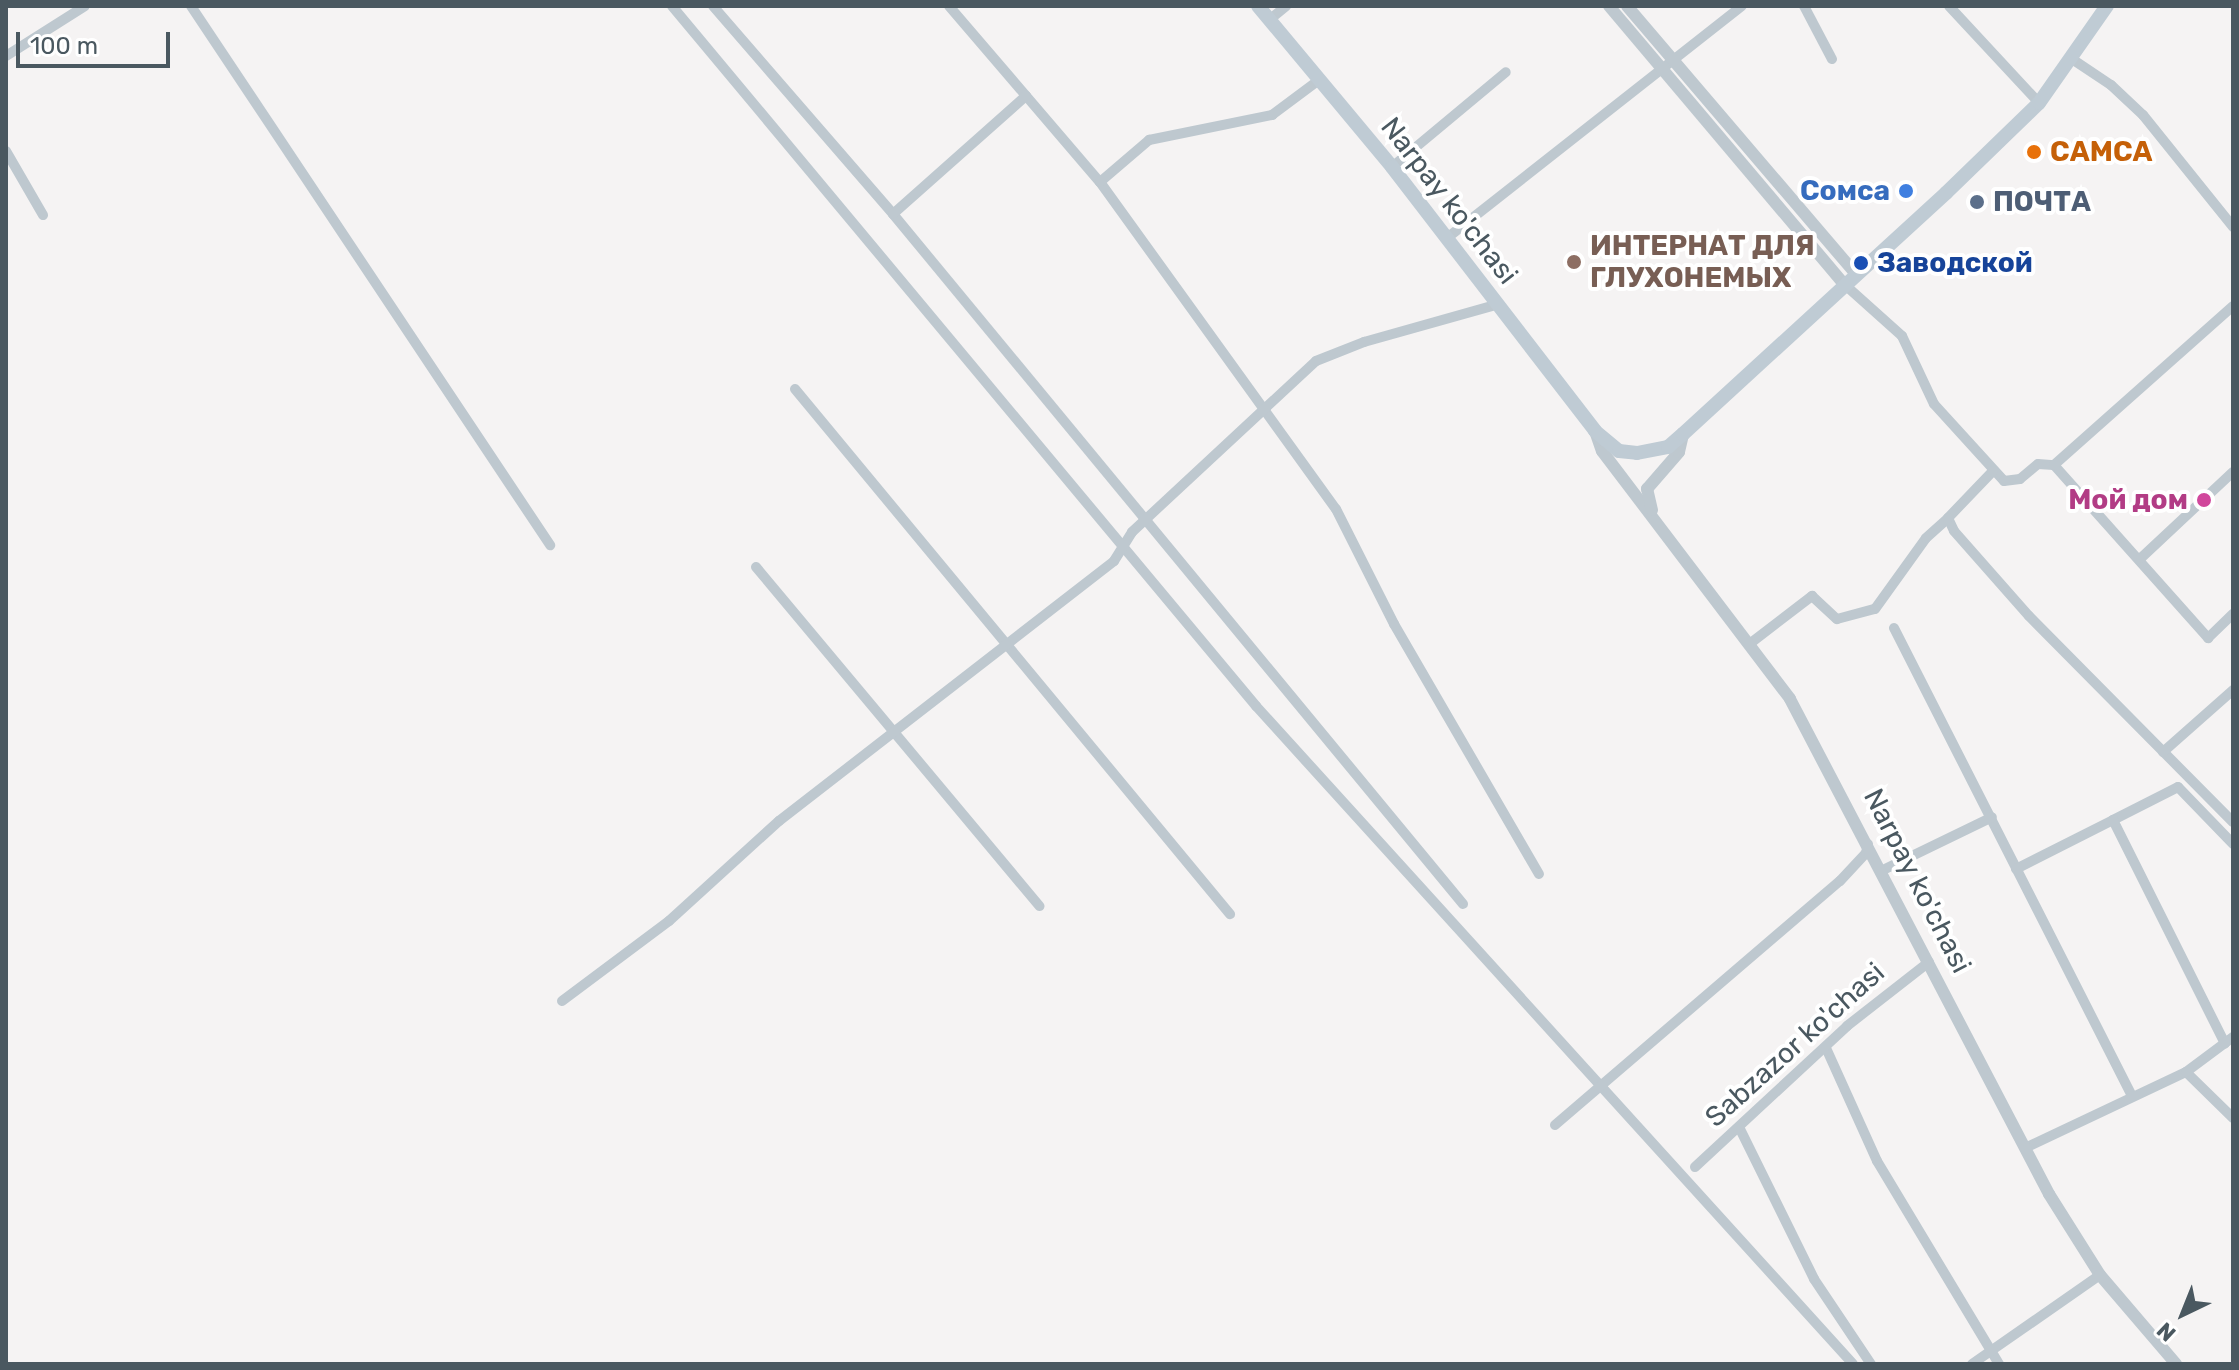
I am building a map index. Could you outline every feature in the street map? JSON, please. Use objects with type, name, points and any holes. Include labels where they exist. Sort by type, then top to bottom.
[{"type":"main road","name":"Narpay ko'chasi","points":[[1258,6],[1392,167],[1595,431],[1619,451],[1637,453],[1668,447],[1683,434]]},
{"type":"main road","points":[[1683,434],[2039,103],[2107,6]]},
{"type":"street","points":[[6,56],[85,6]]},
{"type":"street","points":[[191,6],[550,545]]},
{"type":"street","points":[[672,6],[763,120],[791,142],[1120,550],[1598,1087],[1853,1364]]},
{"type":"street","points":[[713,6],[893,214],[1463,904]]},
{"type":"street","points":[[949,6],[1100,182],[1359,545],[1394,624],[1539,874]]},
{"type":"street","points":[[1269,20],[1286,6]]},
{"type":"street","points":[[1609,6],[1844,284],[1902,336],[1934,404],[1993,471],[2012,481],[2038,464],[2054,465],[2141,558],[2208,638],[2233,614]]},
{"type":"street","points":[[1627,6],[1856,274]]},
{"type":"street","points":[[1447,238],[1742,6]]},
{"type":"street","points":[[1804,6],[1832,59]]},
{"type":"street","points":[[1949,6],[2039,103]]},
{"type":"street","points":[[2072,59],[2111,85],[2143,115],[2233,227]]},
{"type":"street","points":[[1392,167],[1506,72]]},
{"type":"street","points":[[1100,182],[1149,140],[1272,115],[1319,80]]},
{"type":"street","points":[[893,214],[1026,96]]},
{"type":"street","points":[[6,151],[43,215]]},
{"type":"street","points":[[562,1001],[669,921],[779,821],[1114,561],[1147,519],[1316,361],[1337,350],[1496,305]]},
{"type":"street","points":[[2054,465],[2233,306]]},
{"type":"street","points":[[795,389],[1010,644],[1230,914]]},
{"type":"street","name":"Narpay ko'chasi","points":[[1595,431],[1602,451],[1752,642],[1810,732],[2025,1148],[2100,1275],[2176,1364]]},
{"type":"street","points":[[1656,520],[1647,489],[1679,452],[1683,434]]},
{"type":"street","points":[[1752,642],[1812,596],[1837,619],[1875,609],[1926,538],[1993,471]]},
{"type":"street","points":[[2141,558],[2233,472]]},
{"type":"street","points":[[1948,518],[1954,531],[2029,616],[2233,822]]},
{"type":"street","points":[[756,567],[1039,906]]},
{"type":"street","points":[[1894,628],[2131,1094]]},
{"type":"street","points":[[2163,752],[2233,690]]},
{"type":"street","points":[[2016,869],[2178,787],[2233,844]]},
{"type":"street","points":[[1883,870],[1992,817]]},
{"type":"street","points":[[2025,1148],[2131,1094],[2186,1072],[2229,1040],[2113,820]]},
{"type":"street","points":[[1555,1125],[1840,881],[1866,853],[1868,842]]},
{"type":"street","name":"Sabzazor ko'chasi","points":[[1695,1167],[1826,1048],[1929,962]]},
{"type":"street","points":[[1826,1048],[1877,1161],[1987,1352],[1999,1364]]},
{"type":"street","points":[[2186,1072],[2233,1118]]},
{"type":"street","points":[[1740,1129],[1814,1279],[1871,1364]]},
{"type":"street","points":[[1972,1364],[2100,1275]]},
{"type":"place","name":"САМСА","points":[[2034,152]]},
{"type":"place","name":"Сомса","points":[[1906,191]]},
{"type":"place","name":"ПОЧТА","points":[[1977,202]]},
{"type":"place","name":"ИНТЕРНАТ ДЛЯ ГЛУХОНЕМЫХ","points":[[1574,262]]},
{"type":"place","name":"Заводской","points":[[1861,263]]},
{"type":"place","name":"Мой дом","points":[[2204,500]]}]
